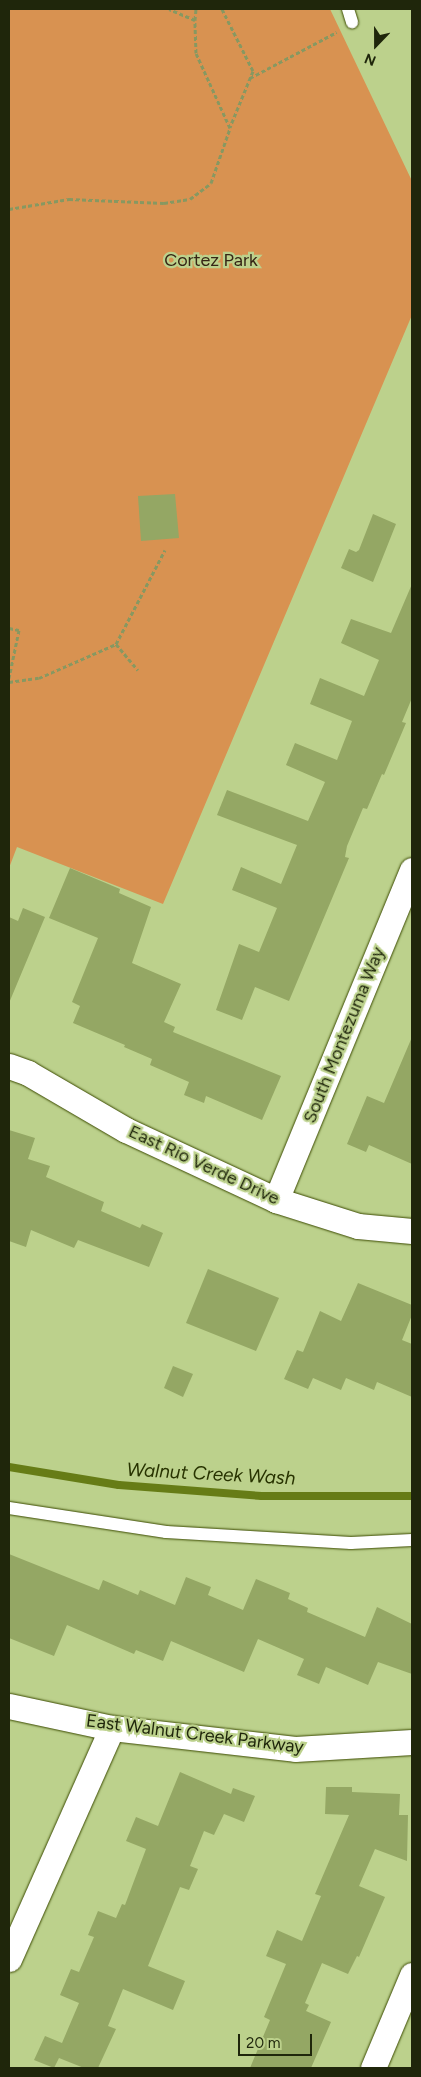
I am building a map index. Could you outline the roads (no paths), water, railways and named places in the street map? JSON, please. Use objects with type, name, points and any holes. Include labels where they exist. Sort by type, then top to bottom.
[{"type":"street","name":"South Montezuma Way","points":[[276,1200],[412,870]]},
{"type":"street","name":"East Rio Verde Drive","points":[[9,1066],[28,1072],[126,1130],[276,1200],[358,1226],[412,1231]]},
{"type":"street","name":"East Walnut Creek Parkway","points":[[9,1706],[112,1728],[295,1749],[412,1742]]},
{"type":"street","points":[[9,1959],[112,1728]]},
{"type":"street","points":[[373,2068],[412,1975]]},
{"type":"lane","points":[[348,9],[352,22]]},
{"type":"lane","points":[[9,1508],[166,1532],[351,1543],[412,1540]]},
{"type":"waterway","name":"Walnut Creek Wash","points":[[9,1467],[119,1485],[262,1496],[412,1496]]},
{"type":"park label","name":"Cortez Park","points":[[211,260]]}]
